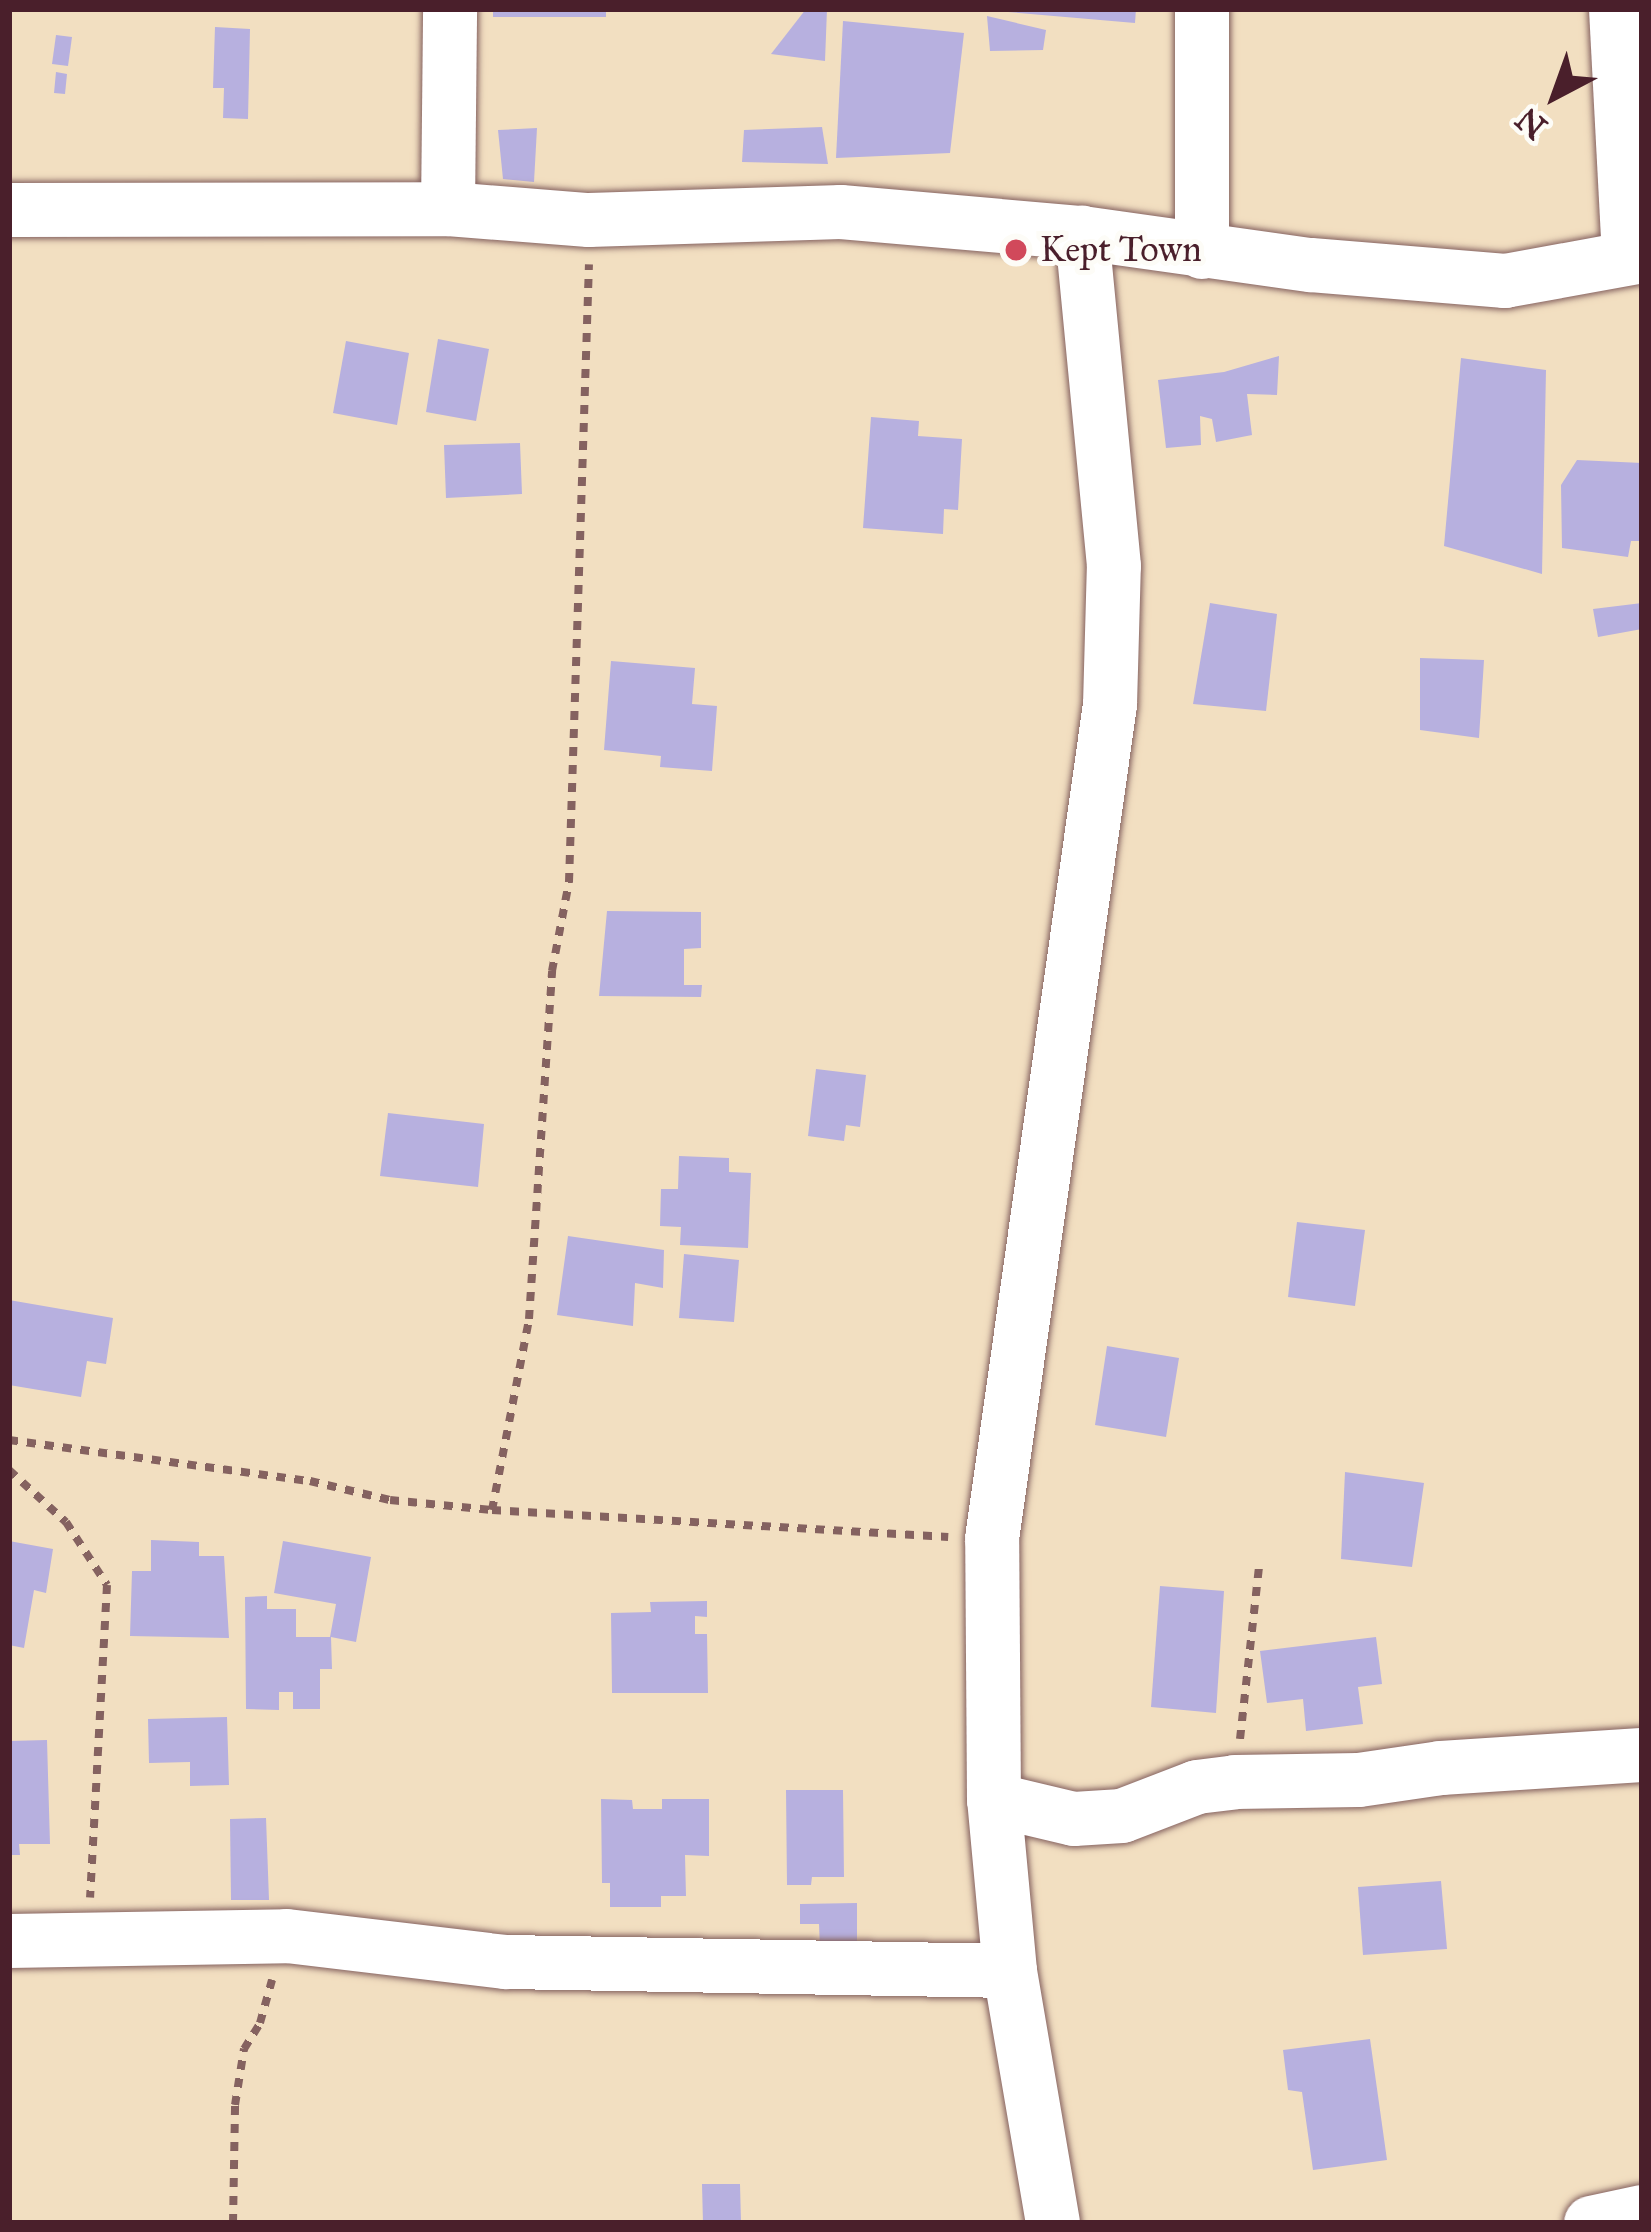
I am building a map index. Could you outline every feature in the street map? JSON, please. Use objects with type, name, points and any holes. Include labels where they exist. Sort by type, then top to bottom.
[{"type":"street","points":[[448,209],[450,9]]},
{"type":"street","points":[[1202,9],[1202,252]]},
{"type":"street","points":[[9,210],[448,209],[589,220],[841,212],[1082,233],[1202,252],[1504,281],[1636,256],[1616,9]]},
{"type":"street","points":[[1053,2223],[1010,1971],[994,1800],[992,1539],[1110,705],[1114,566],[1082,233]]},
{"type":"street","points":[[994,1800],[1074,1819],[1122,1816],[1197,1787],[1235,1782],[1359,1780],[1441,1768],[1642,1754]]},
{"type":"street","points":[[9,1941],[287,1936],[506,1962],[1010,1971]]},
{"type":"street","points":[[1591,2223],[1642,2212]]},
{"type":"path","points":[[492,1510],[529,1319],[552,971],[569,882],[589,220]]},
{"type":"path","points":[[9,1440],[492,1510],[992,1539]]},
{"type":"path","points":[[9,1470],[66,1522],[107,1585],[88,1940]]},
{"type":"path","points":[[1235,1782],[1259,1567]]},
{"type":"path","points":[[233,2223],[230,2148],[244,2049],[260,2023],[287,1936]]},
{"type":"building","points":[[493,9],[606,9],[606,17],[493,17]]},
{"type":"building","points":[[806,9],[827,9],[825,61],[771,54]]},
{"type":"building","points":[[1009,9],[1136,9],[1135,23]]},
{"type":"building","points":[[987,16],[1046,30],[1043,50],[990,51]]},
{"type":"building","points":[[843,21],[964,33],[950,153],[836,158]]},
{"type":"building","points":[[215,27],[250,29],[248,119],[223,118],[224,88],[213,88]]},
{"type":"building","points":[[56,35],[72,37],[68,66],[52,64]]},
{"type":"building","points":[[56,72],[67,74],[65,94],[54,93]]},
{"type":"building","points":[[822,127],[828,164],[742,162],[744,130]]},
{"type":"building","points":[[537,128],[534,182],[503,179],[498,130]]},
{"type":"building","points":[[438,339],[489,349],[476,421],[426,412]]},
{"type":"building","points":[[346,341],[409,353],[397,425],[333,413]]},
{"type":"building","points":[[1279,356],[1277,395],[1247,394],[1252,435],[1216,442],[1212,419],[1200,416],[1201,445],[1166,448],[1158,380],[1224,372]]},
{"type":"building","points":[[1461,358],[1546,370],[1542,574],[1444,546]]},
{"type":"building","points":[[871,417],[919,421],[918,436],[962,439],[958,510],[944,509],[943,534],[863,528]]},
{"type":"building","points":[[520,443],[522,494],[446,498],[444,445]]},
{"type":"building","points":[[1577,460],[1642,463],[1642,541],[1631,541],[1628,557],[1562,548],[1561,485]]},
{"type":"building","points":[[1210,603],[1277,614],[1266,711],[1193,704]]},
{"type":"building","points":[[1642,603],[1642,629],[1598,637],[1593,609]]},
{"type":"building","points":[[1420,658],[1484,660],[1479,738],[1420,730]]},
{"type":"building","points":[[611,661],[695,668],[692,704],[717,706],[712,771],[660,767],[661,756],[604,750]]},
{"type":"building","points":[[607,911],[701,912],[701,948],[684,949],[684,985],[702,985],[701,997],[599,996]]},
{"type":"building","points":[[816,1069],[866,1075],[860,1127],[846,1125],[844,1141],[808,1136]]},
{"type":"building","points":[[388,1113],[484,1124],[478,1187],[380,1176]]},
{"type":"building","points":[[679,1156],[729,1158],[729,1172],[751,1173],[748,1248],[680,1245],[681,1227],[660,1226],[661,1189],[678,1189]]},
{"type":"building","points":[[1297,1222],[1365,1230],[1355,1306],[1288,1297]]},
{"type":"building","points":[[568,1236],[664,1250],[663,1288],[635,1283],[633,1326],[557,1315]]},
{"type":"building","points":[[684,1254],[739,1260],[734,1322],[679,1318]]},
{"type":"building","points":[[9,1300],[113,1318],[106,1364],[87,1361],[81,1397],[9,1385]]},
{"type":"building","points":[[1107,1346],[1179,1358],[1166,1437],[1095,1425]]},
{"type":"building","points":[[1345,1472],[1424,1483],[1412,1567],[1341,1559]]},
{"type":"building","points":[[151,1540],[199,1542],[199,1556],[224,1556],[229,1638],[130,1636],[132,1571],[151,1571]]},
{"type":"building","points":[[9,1541],[53,1549],[46,1593],[34,1590],[24,1648],[9,1645]]},
{"type":"building","points":[[283,1541],[371,1557],[356,1642],[331,1637],[332,1669],[320,1669],[320,1709],[293,1709],[293,1692],[279,1692],[279,1710],[246,1709],[245,1597],[267,1596],[267,1609],[296,1609],[296,1637],[330,1637],[336,1604],[274,1593]]},
{"type":"building","points":[[1160,1586],[1224,1591],[1216,1713],[1151,1707]]},
{"type":"building","points":[[707,1601],[707,1617],[695,1616],[695,1634],[707,1634],[708,1693],[612,1693],[611,1613],[651,1612],[650,1602]]},
{"type":"building","points":[[1376,1637],[1382,1684],[1358,1687],[1363,1724],[1306,1731],[1303,1699],[1267,1703],[1260,1651]]},
{"type":"building","points":[[227,1717],[229,1785],[190,1786],[190,1762],[149,1763],[148,1719]]},
{"type":"building","points":[[47,1740],[50,1844],[19,1844],[20,1855],[9,1855],[9,1741]]},
{"type":"building","points":[[786,1790],[843,1790],[844,1877],[812,1877],[811,1885],[787,1885]]},
{"type":"building","points":[[601,1799],[632,1800],[633,1809],[662,1809],[662,1799],[709,1799],[709,1856],[685,1855],[686,1896],[661,1896],[661,1907],[610,1907],[610,1883],[602,1883]]},
{"type":"building","points":[[266,1818],[269,1900],[231,1900],[230,1819]]},
{"type":"building","points":[[1441,1881],[1447,1949],[1363,1955],[1358,1887]]},
{"type":"building","points":[[857,1903],[857,1949],[820,1949],[819,1924],[800,1924],[800,1904]]},
{"type":"building","points":[[1370,2039],[1387,2160],[1313,2170],[1302,2092],[1288,2090],[1283,2050]]},
{"type":"building","points":[[702,2184],[740,2184],[741,2223],[703,2223]]},
{"type":"place","name":"Kept Town","points":[[1016,250]]}]
